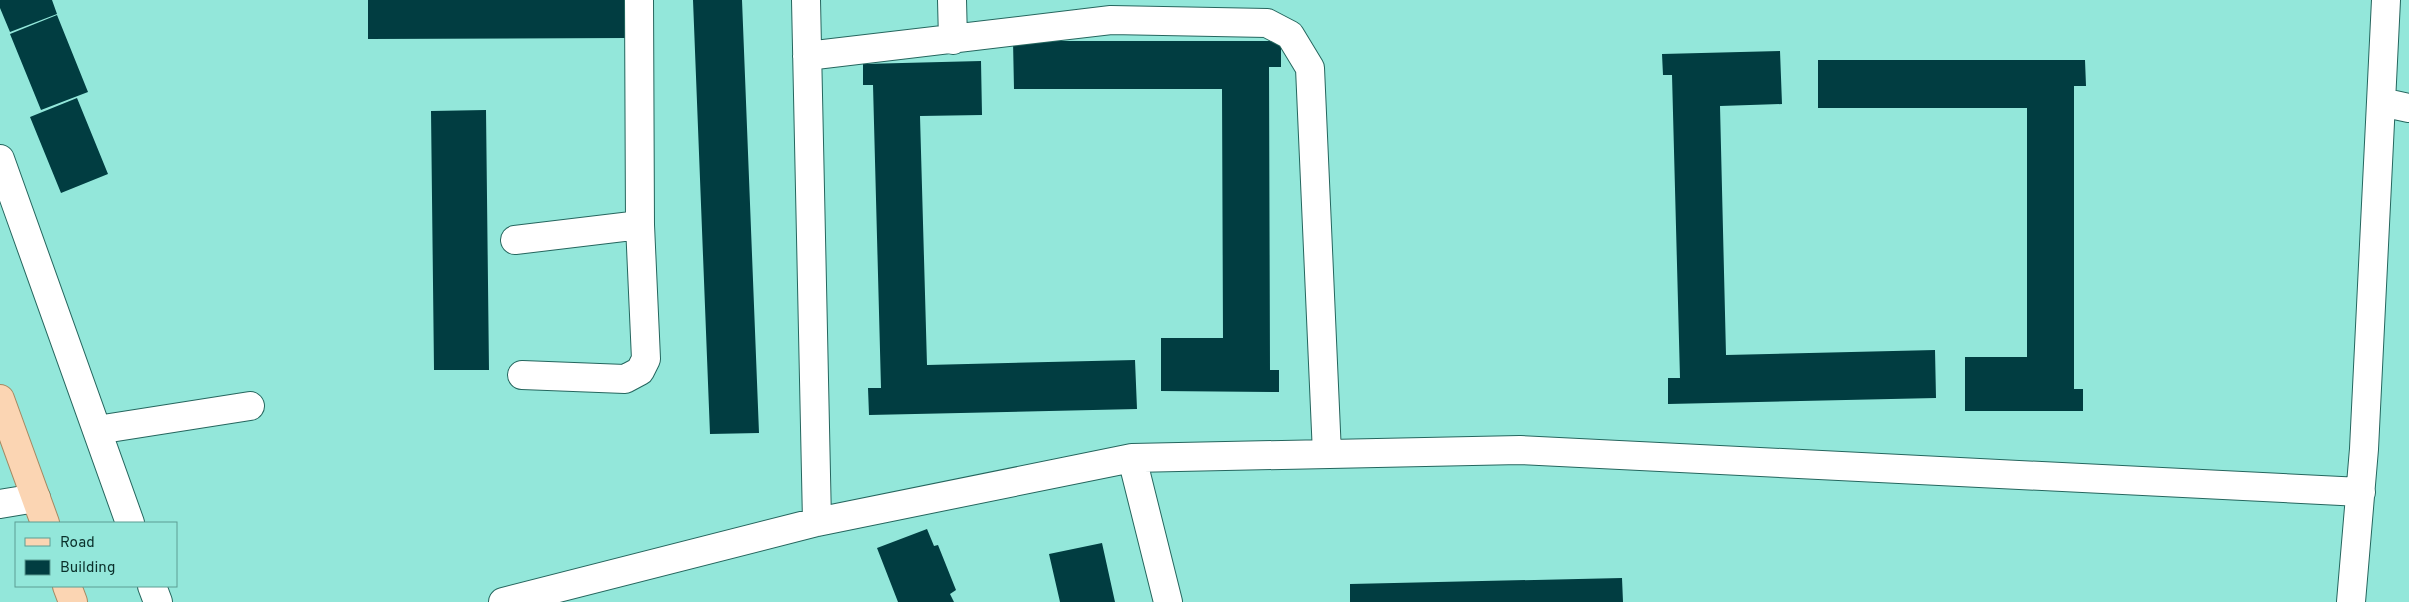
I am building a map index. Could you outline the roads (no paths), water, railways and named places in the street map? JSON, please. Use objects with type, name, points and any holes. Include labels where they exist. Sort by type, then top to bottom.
[{"type":"main road","points":[[0,399],[40,511]]},
{"type":"main road","points":[[67,587],[73,602]]},
{"type":"street","points":[[522,375],[625,379],[640,371],[646,359],[640,224],[639,0]]},
{"type":"street","points":[[806,0],[817,522]]},
{"type":"street","points":[[952,0],[952,40]]},
{"type":"street","points":[[2351,602],[2360,492],[2386,0]]},
{"type":"street","points":[[807,56],[1111,20],[1267,23],[1290,35],[1310,68],[1327,454]]},
{"type":"street","points":[[2381,102],[2409,108]]},
{"type":"street","points":[[0,159],[130,522]]},
{"type":"street","points":[[515,240],[640,224]]},
{"type":"street","points":[[97,430],[250,406]]},
{"type":"street","points":[[502,602],[817,522],[1132,458],[1520,450],[2360,492]]},
{"type":"street","points":[[1132,458],[1168,602]]},
{"type":"street","points":[[0,504],[40,511]]},
{"type":"street","points":[[152,587],[158,602]]}]
